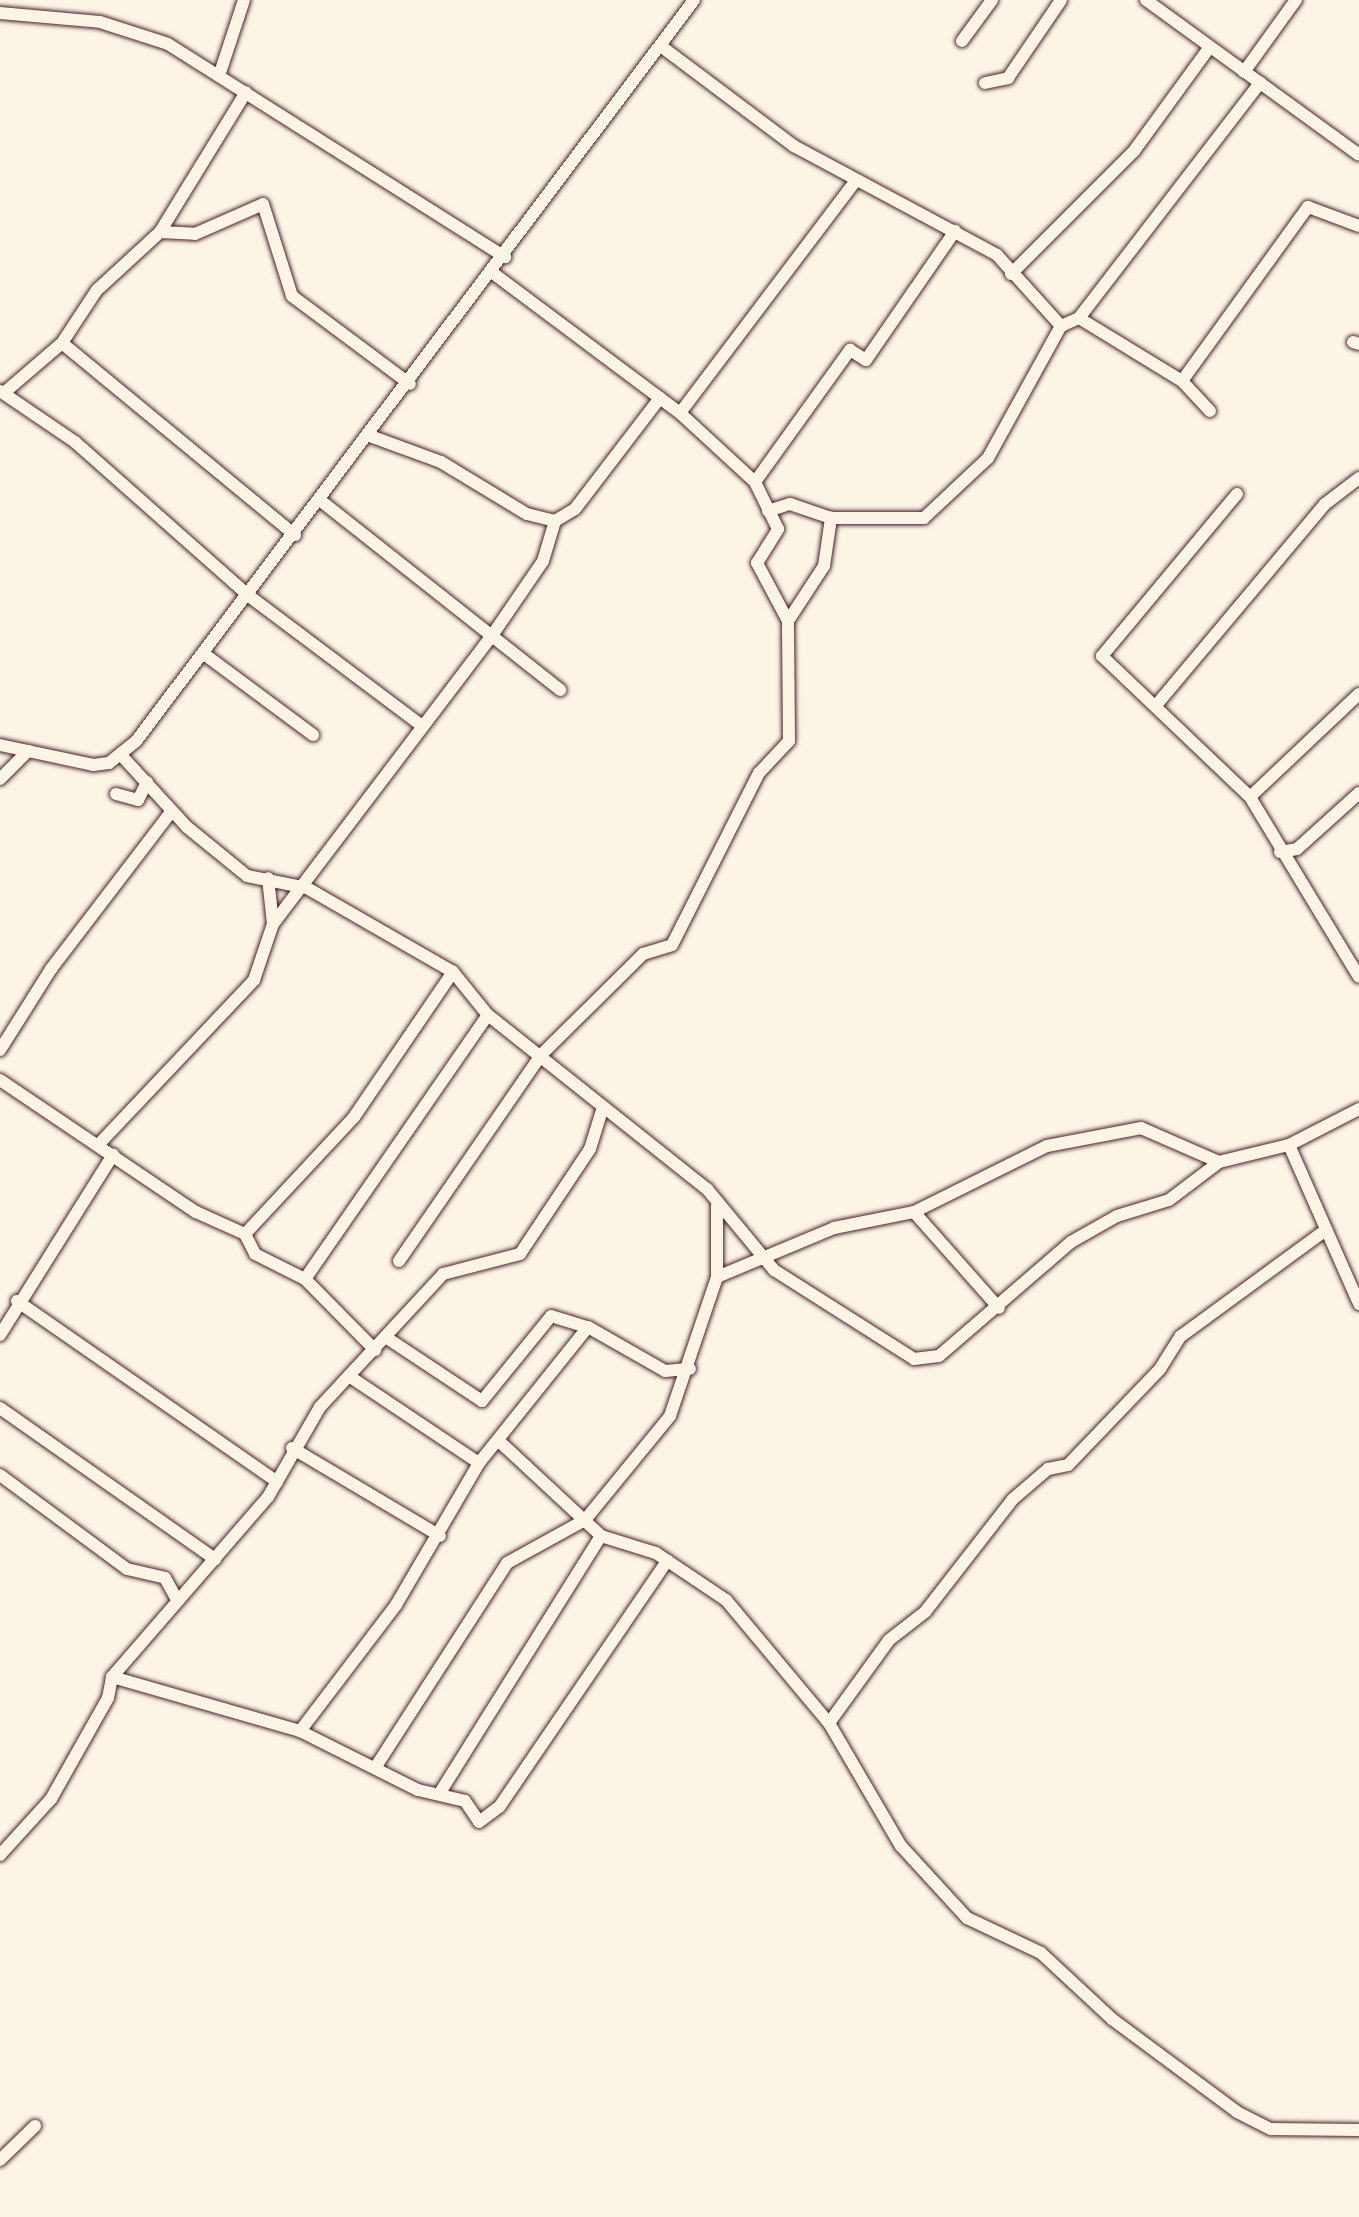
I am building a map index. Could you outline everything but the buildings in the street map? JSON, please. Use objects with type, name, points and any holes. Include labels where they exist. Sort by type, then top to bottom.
[{"type":"street","points":[[219,76],[244,0]]},
{"type":"street","points":[[0,745],[93,765],[121,755],[204,654],[410,384],[694,0]]},
{"type":"street","points":[[962,41],[992,0]]},
{"type":"street","points":[[985,83],[1008,78],[1061,0]]},
{"type":"street","points":[[1146,0],[1357,153]]},
{"type":"street","points":[[1244,72],[1296,0]]},
{"type":"street","points":[[0,13],[100,22],[168,44],[505,257]]},
{"type":"street","points":[[662,47],[794,146],[997,255],[1061,326]]},
{"type":"street","points":[[1011,274],[1134,151],[1209,48]]},
{"type":"street","points":[[768,511],[790,504],[831,518],[924,518],[988,458],[1061,326],[1079,318],[1260,83]]},
{"type":"street","points":[[246,92],[160,232],[97,290],[62,343],[2,392],[75,442],[249,596],[422,726]]},
{"type":"street","points":[[680,413],[856,180]]},
{"type":"street","points":[[160,232],[195,234],[263,204],[292,296],[410,384]]},
{"type":"street","points":[[1182,381],[1308,207],[1359,226]]},
{"type":"street","points":[[755,482],[850,350],[866,360],[955,231]]},
{"type":"street","points":[[399,1261],[541,1055],[643,954],[672,945],[759,773],[789,741],[788,621],[757,563],[778,529],[755,482],[680,413],[493,273]]},
{"type":"street","points":[[1079,318],[1182,381],[1210,411]]},
{"type":"street","points":[[62,343],[295,535]]},
{"type":"street","points":[[273,924],[307,888],[330,841],[382,789],[422,726],[491,637],[543,561],[555,521],[575,509],[660,398]]},
{"type":"street","points":[[370,436],[441,462],[527,514],[555,521]]},
{"type":"street","points":[[1158,703],[1325,504],[1359,478]]},
{"type":"street","points":[[1237,494],[1102,656],[1158,703],[1250,797],[1280,852],[1359,977]]},
{"type":"street","points":[[321,501],[560,690]]},
{"type":"street","points":[[788,621],[824,566],[831,518]]},
{"type":"street","points":[[204,654],[313,735]]},
{"type":"street","points":[[1250,797],[1359,694]]},
{"type":"street","points":[[0,779],[28,751]]},
{"type":"street","points":[[121,755],[172,811],[247,876],[307,888],[453,972],[488,1015],[707,1189],[717,1206],[767,1258],[774,1270],[914,1359],[939,1356],[999,1308],[1071,1242],[1117,1216],[1169,1200],[1219,1162],[1289,1145],[1359,1109]]},
{"type":"street","points":[[116,794],[138,800],[147,782]]},
{"type":"street","points":[[1280,852],[1297,849],[1359,793]]},
{"type":"street","points":[[0,1050],[51,969],[172,811]]},
{"type":"street","points":[[99,1144],[239,999],[269,951],[273,924],[268,878]]},
{"type":"street","points":[[245,1234],[354,1117],[453,972]]},
{"type":"street","points":[[305,1279],[488,1015]]},
{"type":"street","points":[[0,1080],[196,1212],[245,1234],[255,1254],[305,1279],[375,1350]]},
{"type":"street","points":[[0,1855],[51,1799],[108,1698],[112,1677],[215,1559],[277,1482],[292,1448],[349,1376],[443,1274],[520,1254],[590,1149],[603,1107]]},
{"type":"street","points":[[717,1277],[834,1228],[914,1212],[1047,1146],[1141,1128],[1219,1162]]},
{"type":"street","points":[[1289,1145],[1359,1304]]},
{"type":"street","points":[[0,1335],[17,1301],[113,1155]]},
{"type":"street","points":[[375,1768],[507,1563],[585,1520],[670,1416],[690,1369],[717,1277],[717,1206]]},
{"type":"street","points":[[914,1212],[999,1308]]},
{"type":"street","points":[[829,1723],[889,1640],[925,1612],[1013,1499],[1048,1469],[1068,1465],[1160,1369],[1181,1336],[1326,1230]]},
{"type":"street","points":[[17,1301],[277,1482]]},
{"type":"street","points":[[387,1338],[482,1401],[551,1316],[588,1327],[665,1371],[690,1369]]},
{"type":"street","points":[[300,1731],[440,1536],[479,1463],[500,1442],[588,1327]]},
{"type":"street","points":[[349,1376],[479,1463]]},
{"type":"street","points":[[0,1408],[215,1559]]},
{"type":"street","points":[[500,1442],[601,1536],[667,1561],[726,1600],[829,1723],[901,1846],[967,1918],[1041,1953],[1112,2019],[1237,2112],[1271,2129],[1359,2130]]},
{"type":"street","points":[[292,1448],[440,1536]]},
{"type":"street","points":[[0,1475],[127,1569],[165,1578],[177,1600]]},
{"type":"street","points":[[441,1791],[601,1536]]},
{"type":"street","points":[[112,1677],[300,1731],[418,1790],[441,1791],[465,1801],[479,1822],[500,1806],[667,1561]]},
{"type":"street","points":[[0,2160],[35,2126]]}]
